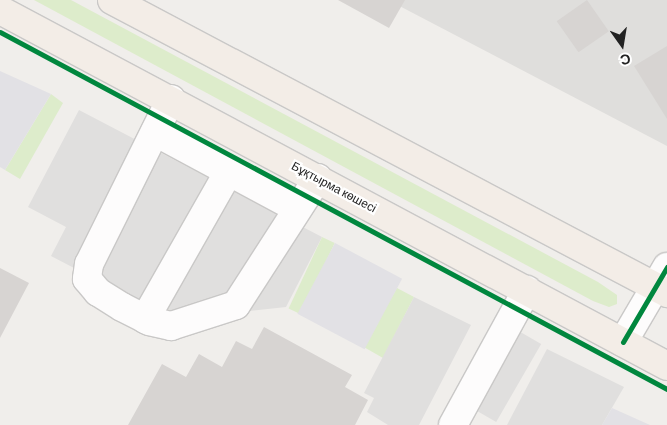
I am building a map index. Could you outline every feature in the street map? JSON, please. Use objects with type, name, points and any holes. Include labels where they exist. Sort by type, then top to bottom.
[{"type":"main road","points":[[112,0],[663,282]]},
{"type":"main road","name":"Бұқтырма көшесі","points":[[0,10],[171,99],[667,366]]},
{"type":"street","points":[[171,99],[89,264],[87,279],[98,292],[144,319],[171,326],[236,305],[318,178]]},
{"type":"street","points":[[155,132],[297,208]]},
{"type":"street","points":[[144,319],[229,171]]},
{"type":"street","points":[[623,342],[663,282]]},
{"type":"street","points":[[453,425],[527,290]]},
{"type":"shaded area","points":[[388,0],[667,0],[667,146]]},
{"type":"shaded area","points":[[0,71],[51,94],[5,170],[0,167]]},
{"type":"shaded area","points":[[79,110],[322,237],[286,307],[223,314],[195,331],[51,256],[66,227],[28,207]]},
{"type":"shaded area","points":[[335,243],[402,279],[365,349],[297,314]]},
{"type":"shaded area","points":[[414,297],[471,325],[419,425],[388,425],[367,412],[374,398],[364,393]]},
{"type":"shaded area","points":[[510,326],[541,344],[496,422],[465,404]]},
{"type":"shaded area","points":[[547,349],[624,387],[602,425],[507,425]]},
{"type":"shaded area","points":[[612,408],[650,425],[602,425]]},
{"type":"green space","points":[[34,0],[71,0],[598,282],[617,295],[617,304],[609,307],[593,301]]},
{"type":"green space","points":[[51,94],[63,103],[20,179],[5,170]]},
{"type":"green space","points":[[322,237],[335,243],[301,315],[289,309]]},
{"type":"green space","points":[[397,288],[414,297],[383,358],[362,346]]},
{"type":"building","points":[[338,0],[405,0],[389,28]]},
{"type":"building","points":[[587,0],[609,31],[578,52],[557,21]]},
{"type":"building","points":[[667,46],[667,119],[634,66]]},
{"type":"building","points":[[0,268],[29,283],[0,338]]},
{"type":"building","points":[[264,327],[352,375],[345,387],[368,400],[355,425],[128,425],[162,364],[186,377],[199,354],[222,367],[236,341],[252,349]]},
{"type":"cycle path","points":[[0,32],[667,389]]},
{"type":"cycle path","points":[[623,342],[667,267]]}]
